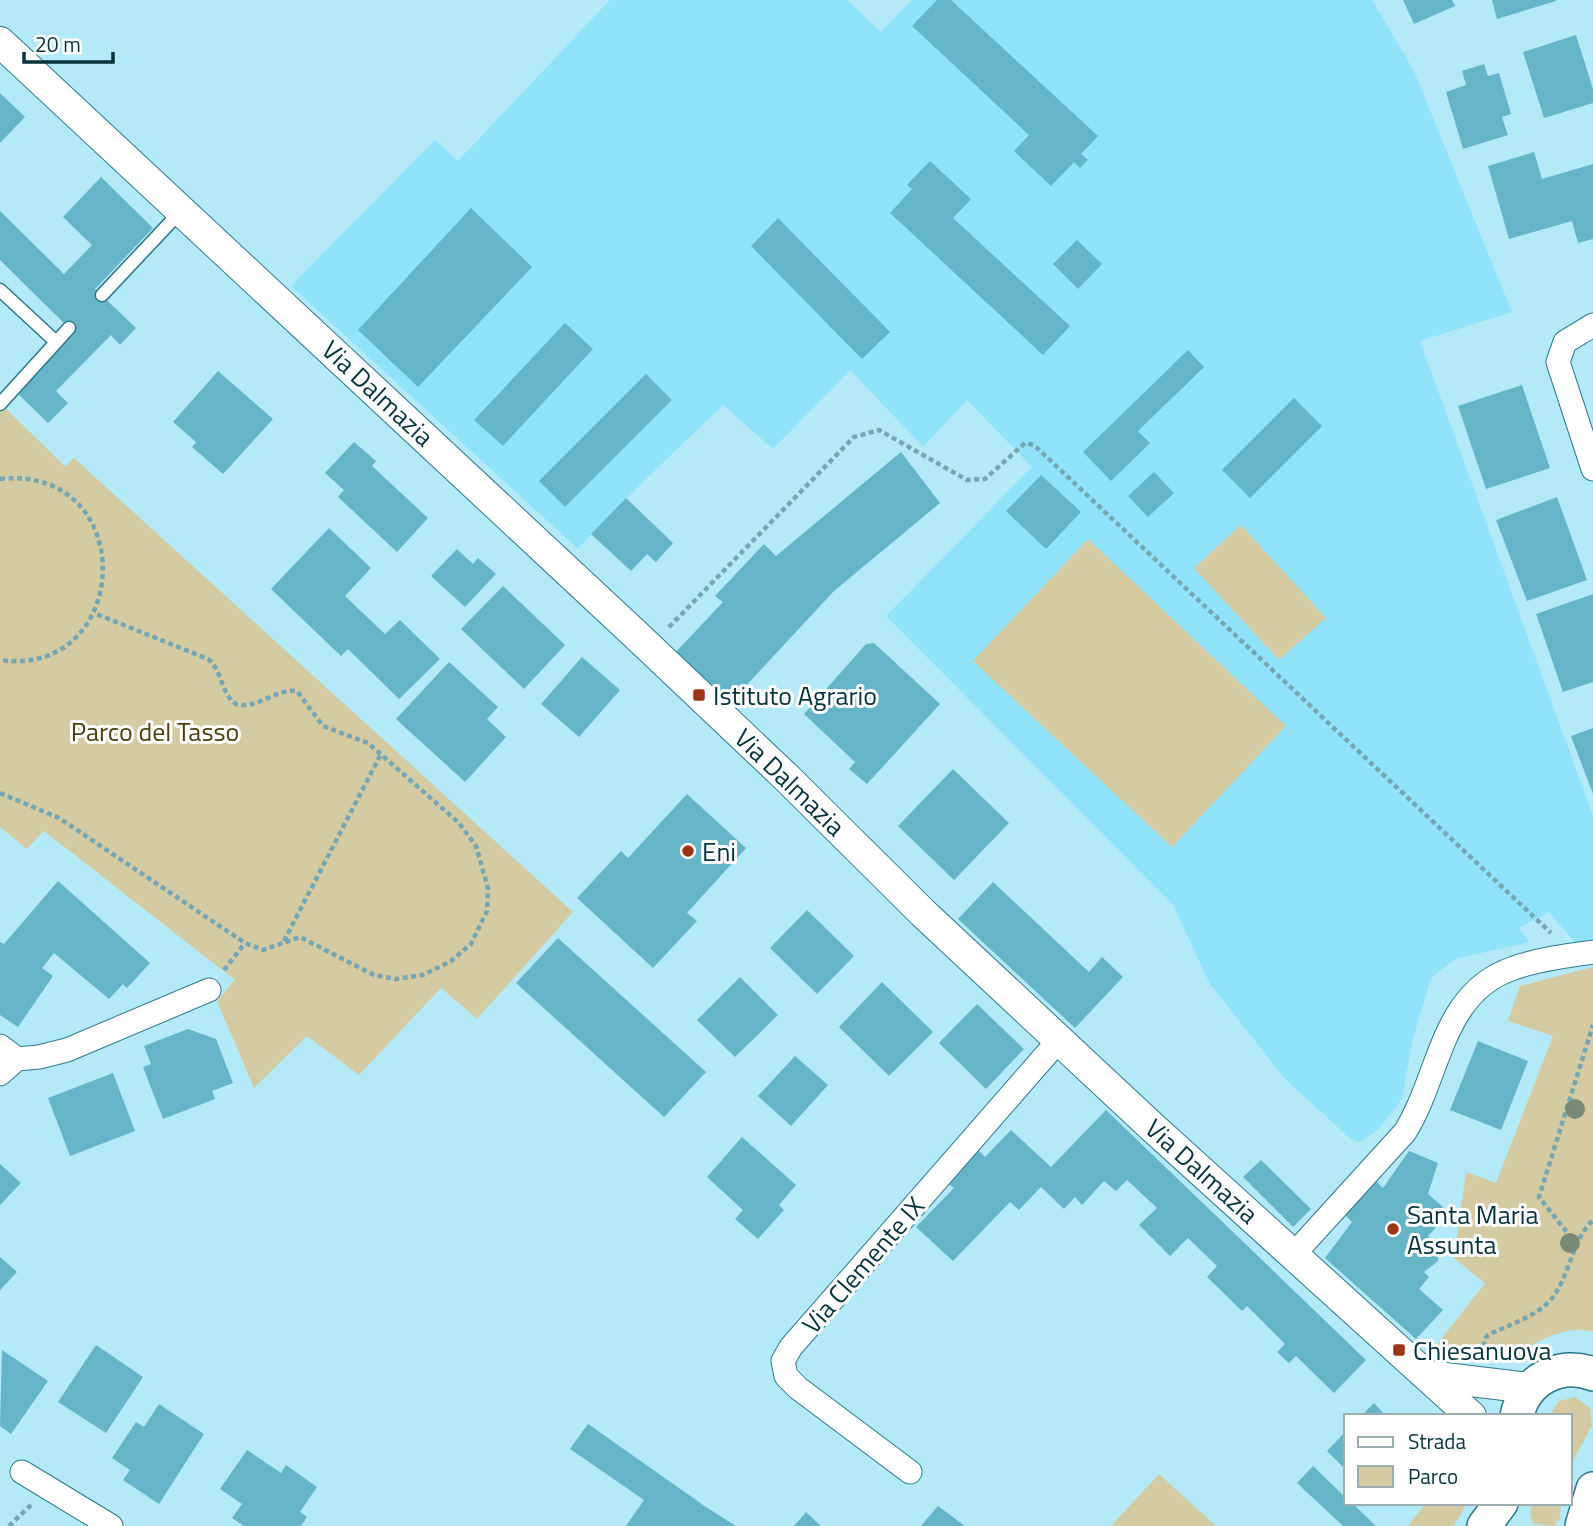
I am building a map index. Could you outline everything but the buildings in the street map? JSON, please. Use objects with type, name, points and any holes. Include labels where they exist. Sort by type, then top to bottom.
[{"type":"main road","points":[[1523,1402],[1561,1370],[1582,1369],[1593,1374]]},
{"type":"main road","points":[[1484,1526],[1500,1505]]},
{"type":"main road","points":[[1508,1526],[1509,1505]]},
{"type":"street","name":"Via Dalmazia","points":[[0,42],[648,648],[1059,1040],[1469,1414]]},
{"type":"street","points":[[1593,324],[1565,342],[1558,362],[1593,469]]},
{"type":"street","points":[[1294,1254],[1405,1132],[1418,1110],[1455,1017],[1474,990],[1514,968],[1584,953]]},
{"type":"street","points":[[6,1060],[60,1052],[209,990]]},
{"type":"street","name":"Via Clemente IX","points":[[910,1472],[798,1388],[786,1376],[783,1361],[791,1347],[1059,1040]]},
{"type":"street","points":[[1428,1376],[1485,1382],[1523,1402]]},
{"type":"street","points":[[22,1472],[111,1526]]},
{"type":"lane","points":[[102,295],[182,210]]},
{"type":"lane","points":[[0,289],[55,341]]},
{"type":"lane","points":[[0,404],[69,328]]},
{"type":"path","points":[[648,648],[854,437],[878,429],[967,480],[977,482],[985,479],[1025,443],[1034,445],[1584,953]]},
{"type":"path","points":[[0,479],[19,478],[51,486],[78,505],[89,518],[102,548],[105,564],[104,581],[94,613],[78,634],[57,649],[33,659],[0,660]]},
{"type":"path","points":[[0,793],[59,818],[245,943],[263,950],[300,937],[374,975],[405,979],[423,975],[451,961],[471,944],[480,929],[487,911],[488,888],[476,846],[459,823],[381,754],[362,740],[323,726],[297,691],[284,691],[250,705],[236,704],[227,695],[217,667],[208,659],[94,613]]},
{"type":"path","points":[[284,942],[381,754]]},
{"type":"path","points":[[209,990],[245,943]]},
{"type":"path","points":[[1577,1245],[1539,1197],[1593,1025]]},
{"type":"path","points":[[1485,1382],[1484,1340],[1549,1302],[1577,1245],[1593,1220]]},
{"type":"shaded area","points":[[610,0],[847,0],[881,32],[912,0],[1372,0],[1414,71],[1512,312],[1420,341],[1593,816],[1593,941],[1577,945],[1549,912],[1519,928],[1529,942],[1455,959],[1431,978],[1412,1042],[1402,1099],[1379,1129],[1360,1142],[1351,1139],[1286,1080],[1210,984],[1173,905],[886,616],[1032,467],[967,400],[923,447],[850,370],[773,449],[723,405],[626,498],[578,549],[291,286],[435,140],[458,161]]},
{"type":"green space","name":"Parco del Tasso","points":[[5,408],[65,466],[74,458],[573,912],[477,1019],[441,988],[359,1075],[307,1036],[254,1088],[217,1001],[235,980],[44,831],[27,849],[0,827],[0,413]]},
{"type":"green space","points":[[1241,525],[1326,618],[1279,660],[1194,568]]},
{"type":"green space","points":[[1088,539],[1286,726],[1172,847],[973,661]]},
{"type":"green space","points":[[1593,967],[1593,1332],[1579,1330],[1555,1334],[1508,1357],[1488,1362],[1464,1360],[1432,1351],[1485,1283],[1454,1258],[1466,1172],[1496,1183],[1553,1036],[1508,1021],[1520,986]]},
{"type":"green space","points":[[1575,1397],[1590,1408],[1592,1425],[1572,1463],[1572,1414],[1550,1414],[1559,1401]]},
{"type":"green space","points":[[1159,1474],[1216,1526],[1111,1526]]},
{"type":"green space","points":[[1424,1505],[1466,1505],[1454,1526],[1408,1526]]},
{"type":"green space","points":[[1532,1505],[1561,1505],[1560,1519],[1554,1526],[1533,1524],[1530,1514]]},
{"type":"place","name":"Istituto Agrario","points":[[699,695]]},
{"type":"place","name":"Eni","points":[[688,851]]},
{"type":"place","name":"Santa Maria Assunta","points":[[1393,1229]]},
{"type":"place","name":"Chiesanuova","points":[[1399,1350]]}]
